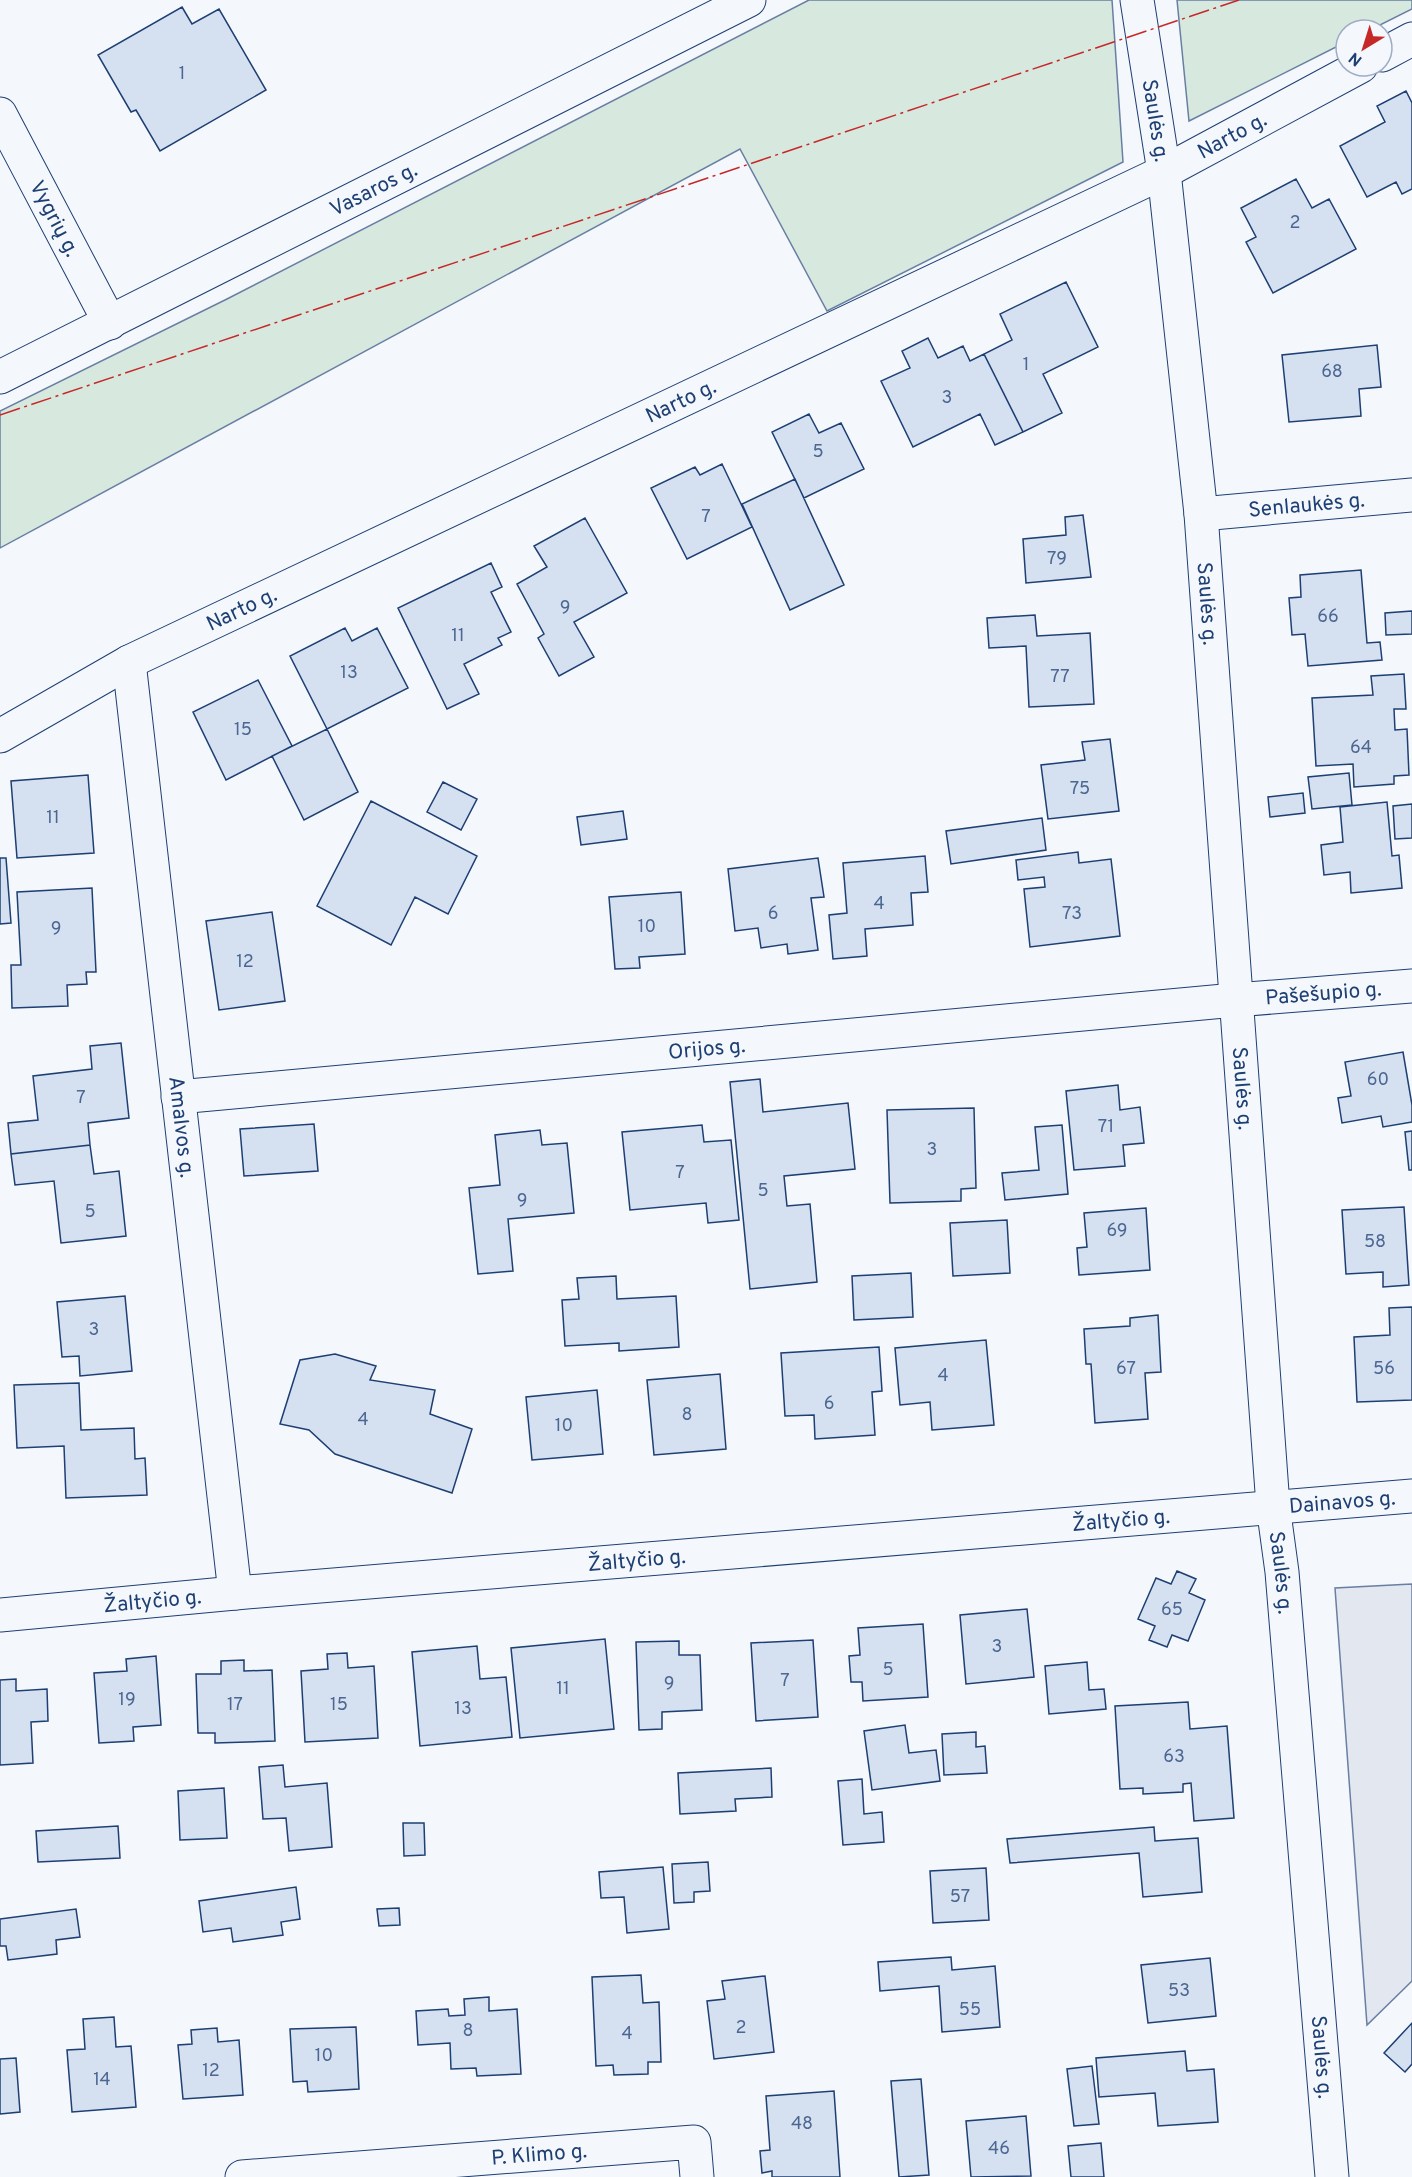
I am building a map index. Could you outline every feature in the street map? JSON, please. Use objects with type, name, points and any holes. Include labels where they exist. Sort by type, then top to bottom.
[{"type":"street","name":"Vasaros g.","points":[[0,377],[748,0]]},
{"type":"street","name":"Saulės g.","points":[[1137,0],[1164,172],[1201,514],[1273,1506],[1287,1628],[1332,2177]]},
{"type":"street","points":[[1394,49],[1412,39]]},
{"type":"street","name":"Narto g.","points":[[0,736],[129,662],[1164,172],[1339,78]]},
{"type":"street","name":"Vygrių g.","points":[[0,114],[110,323]]},
{"type":"street","name":"Senlaukės g.","points":[[1201,514],[1412,495]]},
{"type":"street","name":"Amalvos g.","points":[[129,662],[235,1593]]},
{"type":"street","name":"Pašešupio g.","points":[[1235,1000],[1412,986]]},
{"type":"street","name":"Orijos g.","points":[[178,1097],[1235,1000]]},
{"type":"street","name":"Dainavos g.","points":[[1273,1506],[1412,1496]]},
{"type":"street","name":"Žaltyčio g.","points":[[0,1615],[235,1593],[1273,1506]]},
{"type":"street","name":"P. Klimo g.","points":[[242,2177],[694,2142],[697,2177]]},
{"type":"shaded area","points":[[809,0],[1112,0],[1123,162],[827,311],[740,149],[0,548],[0,411],[227,299]]},
{"type":"shaded area","points":[[1177,0],[1412,0],[1412,9],[1394,18],[1334,18],[1334,48],[1189,121]]},
{"type":"shaded area","points":[[1412,1584],[1412,1981],[1367,2025],[1335,1588]]},
{"type":"building","points":[[182,7],[192,24],[219,9],[266,90],[160,151],[136,110],[131,112],[98,55]]},
{"type":"building","points":[[1406,91],[1412,103],[1412,189],[1402,194],[1396,182],[1367,197],[1340,146],[1385,122],[1377,106]]},
{"type":"building","points":[[1296,179],[1312,208],[1329,199],[1356,249],[1273,293],[1246,242],[1256,237],[1241,208]]},
{"type":"building","points":[[1066,282],[1098,347],[1043,374],[1062,413],[1023,432],[984,354],[1012,340],[1000,314]]},
{"type":"building","points":[[928,338],[938,358],[963,346],[970,361],[984,354],[1023,432],[995,445],[980,414],[913,447],[881,381],[910,368],[902,351]]},
{"type":"building","points":[[1377,345],[1381,387],[1359,389],[1361,416],[1289,422],[1282,355]]},
{"type":"building","points":[[809,414],[819,433],[841,423],[864,469],[804,498],[772,432]]},
{"type":"building","points":[[722,464],[752,527],[687,559],[651,488],[695,467],[700,475]]},
{"type":"building","points":[[795,479],[844,585],[790,610],[742,504]]},
{"type":"building","points":[[1083,515],[1091,577],[1026,583],[1023,539],[1066,535],[1065,517]]},
{"type":"building","points":[[585,518],[627,593],[574,622],[594,657],[559,676],[538,638],[544,634],[517,584],[547,567],[534,546]]},
{"type":"building","points":[[491,563],[502,587],[491,592],[511,632],[498,638],[502,645],[464,664],[479,694],[447,709],[398,608]]},
{"type":"building","points":[[1361,570],[1367,643],[1380,642],[1382,660],[1308,666],[1305,634],[1292,635],[1289,598],[1301,597],[1300,575]]},
{"type":"building","points":[[1412,611],[1412,634],[1386,635],[1385,613]]},
{"type":"building","points":[[1035,615],[1037,636],[1090,633],[1094,704],[1029,707],[1026,646],[989,648],[987,618]]},
{"type":"building","points":[[345,628],[352,641],[377,628],[408,688],[327,729],[290,656]]},
{"type":"building","points":[[1404,674],[1406,709],[1394,709],[1395,730],[1407,729],[1409,775],[1394,776],[1394,784],[1354,787],[1353,764],[1316,766],[1312,698],[1373,695],[1371,676]]},
{"type":"building","points":[[258,680],[292,746],[226,780],[193,712]]},
{"type":"building","points":[[327,729],[358,792],[304,820],[272,756]]},
{"type":"building","points":[[1110,739],[1119,811],[1048,819],[1041,765],[1085,760],[1082,742]]},
{"type":"building","points":[[1349,773],[1352,805],[1312,809],[1308,777]]},
{"type":"building","points":[[88,775],[94,853],[17,858],[11,781]]},
{"type":"building","points":[[443,782],[477,799],[461,830],[427,812]]},
{"type":"building","points":[[1303,793],[1305,813],[1270,817],[1268,797]]},
{"type":"building","points":[[371,801],[477,856],[448,914],[415,897],[391,945],[317,906]]},
{"type":"building","points":[[1387,802],[1392,856],[1399,855],[1402,888],[1351,893],[1350,872],[1324,875],[1321,845],[1343,842],[1340,807]]},
{"type":"building","points":[[1412,804],[1412,838],[1395,839],[1393,806]]},
{"type":"building","points":[[623,811],[627,839],[581,845],[577,817]]},
{"type":"building","points":[[1042,818],[1046,850],[951,864],[946,831]]},
{"type":"building","points":[[1078,852],[1079,863],[1111,859],[1120,936],[1030,947],[1024,889],[1045,887],[1044,877],[1018,880],[1016,860]]},
{"type":"building","points":[[925,856],[928,892],[911,893],[913,925],[865,929],[867,956],[833,959],[829,915],[847,913],[843,863]]},
{"type":"building","points":[[0,858],[6,858],[11,923],[0,924]]},
{"type":"building","points":[[818,858],[824,897],[811,898],[818,950],[788,954],[787,944],[761,948],[758,928],[735,931],[728,869]]},
{"type":"building","points":[[92,888],[96,972],[86,972],[87,984],[67,985],[68,1006],[12,1008],[11,965],[21,965],[17,892]]},
{"type":"building","points":[[681,892],[685,954],[639,957],[640,968],[615,969],[609,897]]},
{"type":"building","points":[[272,912],[285,1001],[219,1010],[206,921]]},
{"type":"building","points":[[121,1043],[129,1118],[88,1123],[90,1145],[11,1154],[8,1123],[38,1120],[33,1076],[92,1069],[90,1046]]},
{"type":"building","points":[[1403,1052],[1412,1105],[1412,1122],[1383,1127],[1381,1116],[1342,1123],[1338,1098],[1351,1096],[1345,1062]]},
{"type":"building","points":[[760,1079],[763,1112],[848,1103],[855,1169],[784,1176],[787,1206],[810,1204],[817,1282],[750,1289],[730,1082]]},
{"type":"building","points":[[1118,1085],[1120,1110],[1140,1107],[1144,1143],[1123,1145],[1125,1166],[1074,1170],[1066,1091]]},
{"type":"building","points":[[974,1108],[976,1188],[961,1189],[961,1201],[890,1203],[887,1110]]},
{"type":"building","points":[[314,1124],[318,1171],[244,1176],[240,1129]]},
{"type":"building","points":[[702,1125],[704,1142],[731,1140],[739,1220],[708,1223],[706,1203],[630,1210],[622,1132]]},
{"type":"building","points":[[1062,1125],[1068,1194],[1005,1200],[1002,1173],[1039,1170],[1035,1127]]},
{"type":"building","points":[[540,1130],[542,1145],[567,1143],[574,1213],[508,1219],[513,1271],[478,1274],[469,1188],[500,1185],[495,1135]]},
{"type":"building","points":[[1412,1131],[1412,1170],[1409,1170],[1405,1132]]},
{"type":"building","points":[[90,1145],[94,1174],[119,1171],[126,1236],[61,1243],[54,1181],[15,1185],[11,1154]]},
{"type":"building","points":[[1404,1207],[1409,1285],[1383,1287],[1383,1272],[1346,1274],[1342,1210]]},
{"type":"building","points":[[1146,1208],[1150,1270],[1079,1275],[1077,1248],[1087,1247],[1084,1213]]},
{"type":"building","points":[[1007,1220],[1010,1273],[953,1276],[950,1223]]},
{"type":"building","points":[[911,1273],[913,1317],[854,1320],[852,1276]]},
{"type":"building","points":[[616,1276],[617,1299],[676,1296],[679,1347],[619,1351],[619,1343],[565,1346],[562,1300],[579,1299],[577,1278]]},
{"type":"building","points":[[125,1296],[132,1371],[80,1376],[79,1356],[62,1357],[57,1302]]},
{"type":"building","points":[[1412,1307],[1412,1400],[1357,1402],[1354,1337],[1390,1335],[1389,1308]]},
{"type":"building","points":[[1158,1315],[1161,1372],[1145,1373],[1148,1419],[1095,1423],[1091,1364],[1086,1364],[1084,1329],[1130,1326],[1130,1318]]},
{"type":"building","points":[[986,1340],[994,1425],[932,1430],[930,1402],[900,1405],[895,1348]]},
{"type":"building","points":[[879,1347],[882,1391],[872,1392],[875,1435],[815,1439],[814,1415],[785,1416],[781,1353]]},
{"type":"building","points":[[335,1354],[376,1366],[370,1380],[435,1390],[430,1414],[472,1429],[452,1493],[335,1454],[309,1430],[280,1424],[300,1360]]},
{"type":"building","points":[[720,1374],[726,1449],[654,1455],[647,1380]]},
{"type":"building","points":[[79,1383],[81,1430],[134,1428],[135,1459],[145,1458],[147,1495],[66,1498],[64,1446],[17,1448],[14,1385]]},
{"type":"building","points":[[597,1390],[603,1454],[532,1460],[526,1397]]},
{"type":"building","points":[[1177,1571],[1196,1579],[1189,1593],[1205,1600],[1188,1641],[1172,1635],[1167,1647],[1149,1640],[1155,1626],[1138,1619],[1156,1578],[1171,1584]]},
{"type":"building","points":[[1027,1609],[1034,1677],[966,1684],[960,1615]]},
{"type":"building","points":[[923,1624],[928,1697],[863,1701],[862,1682],[851,1682],[849,1656],[860,1655],[858,1628]]},
{"type":"building","points":[[605,1639],[614,1729],[520,1738],[511,1648]]},
{"type":"building","points":[[813,1640],[818,1717],[756,1721],[751,1643]]},
{"type":"building","points":[[679,1641],[679,1655],[700,1655],[702,1710],[662,1712],[662,1729],[639,1730],[636,1642]]},
{"type":"building","points":[[477,1646],[480,1679],[506,1677],[512,1737],[420,1746],[412,1652]]},
{"type":"building","points":[[347,1653],[348,1668],[374,1666],[378,1738],[305,1742],[301,1671],[328,1669],[327,1654]]},
{"type":"building","points":[[156,1656],[161,1725],[133,1727],[134,1741],[99,1743],[94,1673],[127,1671],[126,1659]]},
{"type":"building","points":[[244,1660],[244,1671],[272,1670],[275,1741],[215,1743],[215,1733],[198,1733],[196,1674],[221,1674],[221,1661]]},
{"type":"building","points":[[1087,1662],[1089,1690],[1104,1689],[1106,1709],[1049,1714],[1045,1666]]},
{"type":"building","points":[[16,1679],[16,1691],[47,1689],[48,1721],[31,1722],[33,1763],[0,1765],[0,1680]]},
{"type":"building","points":[[1188,1702],[1190,1729],[1227,1726],[1234,1818],[1194,1821],[1191,1783],[1183,1784],[1183,1792],[1143,1794],[1143,1788],[1120,1789],[1115,1706]]},
{"type":"building","points":[[905,1725],[909,1753],[936,1750],[940,1781],[872,1790],[864,1731]]},
{"type":"building","points":[[976,1732],[976,1747],[985,1746],[987,1773],[944,1775],[942,1734]]},
{"type":"building","points":[[283,1765],[285,1787],[327,1783],[332,1847],[289,1851],[286,1818],[263,1819],[259,1767]]},
{"type":"building","points":[[771,1768],[772,1797],[735,1799],[736,1811],[680,1814],[678,1773]]},
{"type":"building","points":[[862,1779],[864,1814],[882,1812],[884,1842],[843,1845],[838,1781]]},
{"type":"building","points":[[224,1788],[227,1838],[180,1840],[178,1791]]},
{"type":"building","points":[[403,1823],[424,1823],[425,1855],[404,1856]]},
{"type":"building","points":[[118,1826],[120,1858],[38,1862],[36,1831]]},
{"type":"building","points":[[1154,1827],[1155,1841],[1198,1838],[1202,1892],[1143,1897],[1139,1853],[1010,1863],[1007,1839]]},
{"type":"building","points":[[708,1862],[710,1891],[694,1892],[694,1902],[674,1903],[672,1864]]},
{"type":"building","points":[[663,1867],[669,1929],[627,1933],[624,1897],[601,1898],[599,1872]]},
{"type":"building","points":[[986,1868],[989,1920],[933,1923],[930,1871]]},
{"type":"building","points":[[296,1887],[300,1919],[281,1922],[283,1935],[233,1942],[231,1928],[203,1932],[199,1901]]},
{"type":"building","points":[[399,1908],[400,1925],[379,1926],[377,1909]]},
{"type":"building","points":[[76,1909],[80,1937],[56,1940],[57,1954],[8,1960],[6,1946],[0,1946],[0,1919]]},
{"type":"building","points":[[951,1957],[952,1970],[995,1966],[1000,2027],[942,2032],[939,1986],[880,1991],[878,1962]]},
{"type":"building","points":[[1210,1958],[1216,2016],[1148,2023],[1141,1965]]},
{"type":"building","points":[[641,1975],[643,2003],[659,2002],[661,2062],[648,2062],[648,2074],[614,2075],[613,2065],[596,2066],[592,1977]]},
{"type":"building","points":[[765,1976],[774,2052],[714,2059],[707,2001],[725,1999],[722,1981]]},
{"type":"building","points":[[489,1997],[489,2011],[517,2009],[521,2074],[477,2076],[476,2068],[451,2069],[450,2043],[418,2045],[416,2011],[448,2009],[449,2016],[465,2015],[464,1999]]},
{"type":"building","points":[[114,2017],[116,2047],[131,2046],[136,2107],[72,2112],[67,2050],[85,2049],[83,2019]]},
{"type":"building","points":[[1412,2023],[1412,2064],[1405,2072],[1384,2053]]},
{"type":"building","points":[[356,2027],[359,2089],[308,2092],[307,2081],[293,2082],[290,2029]]},
{"type":"building","points":[[217,2028],[218,2042],[239,2040],[243,2095],[183,2099],[178,2045],[192,2044],[191,2030]]},
{"type":"building","points":[[1185,2051],[1187,2071],[1214,2069],[1218,2122],[1158,2126],[1155,2093],[1099,2097],[1096,2058]]},
{"type":"building","points":[[16,2058],[20,2112],[0,2114],[0,2059]]},
{"type":"building","points":[[1092,2066],[1099,2124],[1074,2126],[1067,2069]]},
{"type":"building","points":[[921,2079],[929,2175],[899,2177],[891,2081]]},
{"type":"building","points":[[834,2091],[840,2177],[772,2177],[772,2171],[762,2173],[760,2151],[770,2150],[766,2096]]},
{"type":"building","points":[[1026,2116],[1031,2176],[971,2177],[966,2121]]},
{"type":"building","points":[[1101,2143],[1104,2177],[1071,2177],[1068,2146]]},
{"type":"power","points":[[0,415],[1239,0]]}]
